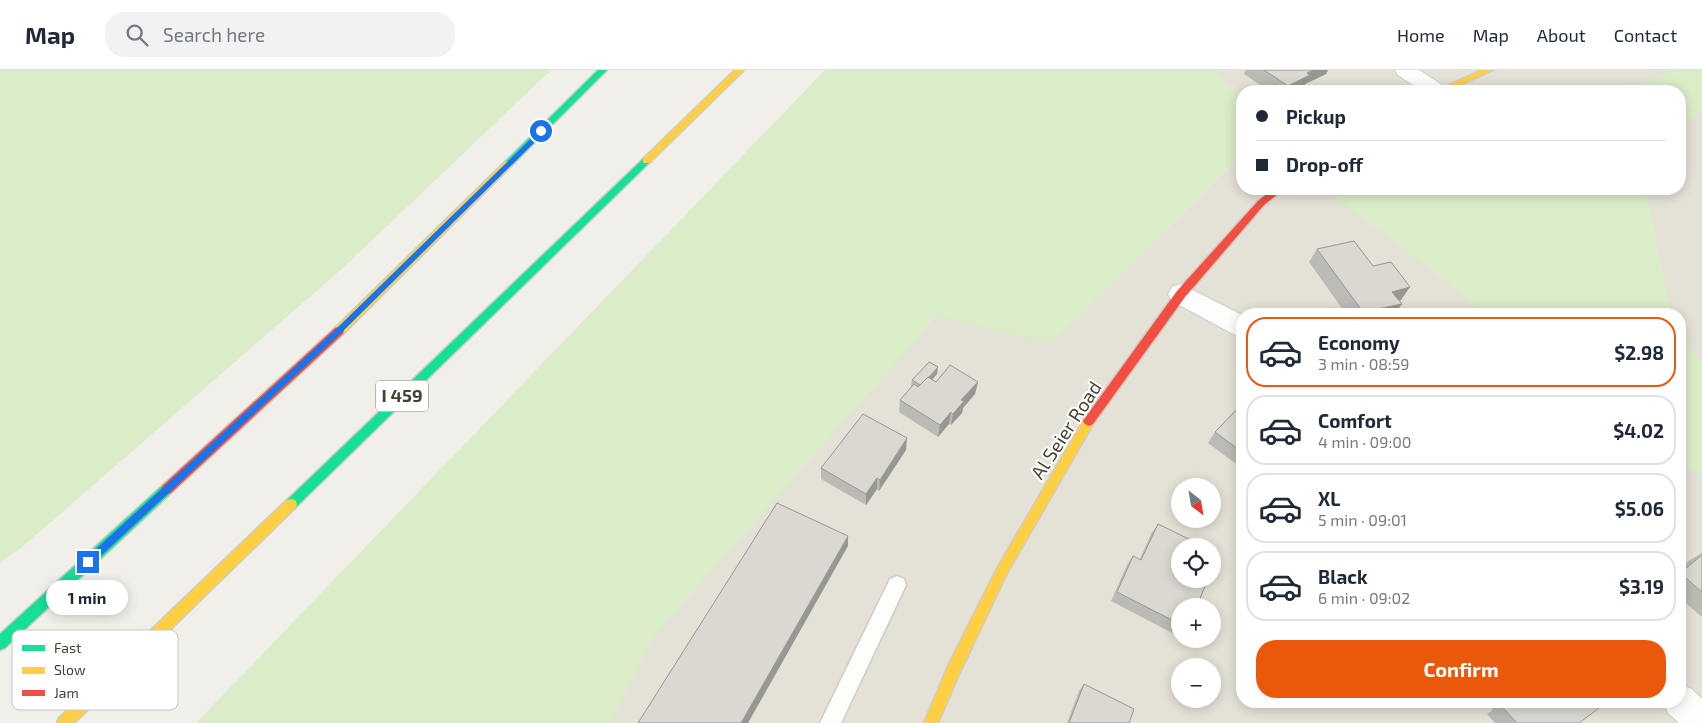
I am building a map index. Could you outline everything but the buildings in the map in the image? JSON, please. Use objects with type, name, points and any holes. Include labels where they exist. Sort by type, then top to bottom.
[{"type":"main road","points":[[14,630],[336,333],[603,70]]},
{"type":"main road","name":"I 459","points":[[160,630],[740,70]]},
{"type":"main road","points":[[1454,85],[1489,70]]},
{"type":"main road","name":"Al Seier Road","points":[[931,723],[954,669],[1003,569],[1081,432],[1181,294],[1261,203],[1271,195]]},
{"type":"main road","points":[[0,643],[12,632]]},
{"type":"main road","name":"I 459","points":[[64,723],[77,710]]},
{"type":"street","points":[[1406,70],[1427,85]]},
{"type":"street","points":[[1181,294],[1236,324]]},
{"type":"street","points":[[1686,707],[1702,722]]},
{"type":"lane","points":[[830,723],[897,584]]},
{"type":"shaded area","points":[[1200,70],[1702,70],[1702,723],[481,723],[941,276],[1236,111],[1236,195],[1686,195],[1686,85],[1236,85],[1236,102]]},
{"type":"green space","points":[[0,70],[551,70],[344,267],[21,548],[0,562]]},
{"type":"green space","points":[[825,70],[1215,70],[1236,93],[1236,162],[1052,343],[937,316],[653,637],[610,723],[196,723]]},
{"type":"green space","points":[[1671,70],[1702,70],[1702,112],[1686,121],[1686,85],[1642,85]]},
{"type":"green space","points":[[1339,195],[1647,195],[1670,308],[1480,308],[1335,197]]},
{"type":"green space","points":[[1686,343],[1702,362],[1702,478],[1686,466]]},
{"type":"traffic: fast","points":[[508,164],[603,70]]},
{"type":"traffic: fast","points":[[291,504],[646,161]]},
{"type":"traffic: fast","points":[[14,630],[167,489]]},
{"type":"traffic: fast","points":[[0,643],[12,632]]},
{"type":"traffic: slow","points":[[646,161],[740,70]]},
{"type":"traffic: slow","points":[[1454,85],[1489,70]]},
{"type":"traffic: slow","points":[[339,331],[508,164]]},
{"type":"traffic: slow","points":[[931,723],[954,669],[1003,569],[1089,421]]},
{"type":"traffic: slow","points":[[160,630],[291,504]]},
{"type":"traffic: slow","points":[[64,723],[77,710]]},
{"type":"traffic: jam","points":[[1089,421],[1181,294],[1261,203],[1271,195]]},
{"type":"traffic: jam","points":[[167,489],[339,331]]},
{"type":"route","points":[[88,562],[336,333],[541,131]]}]
